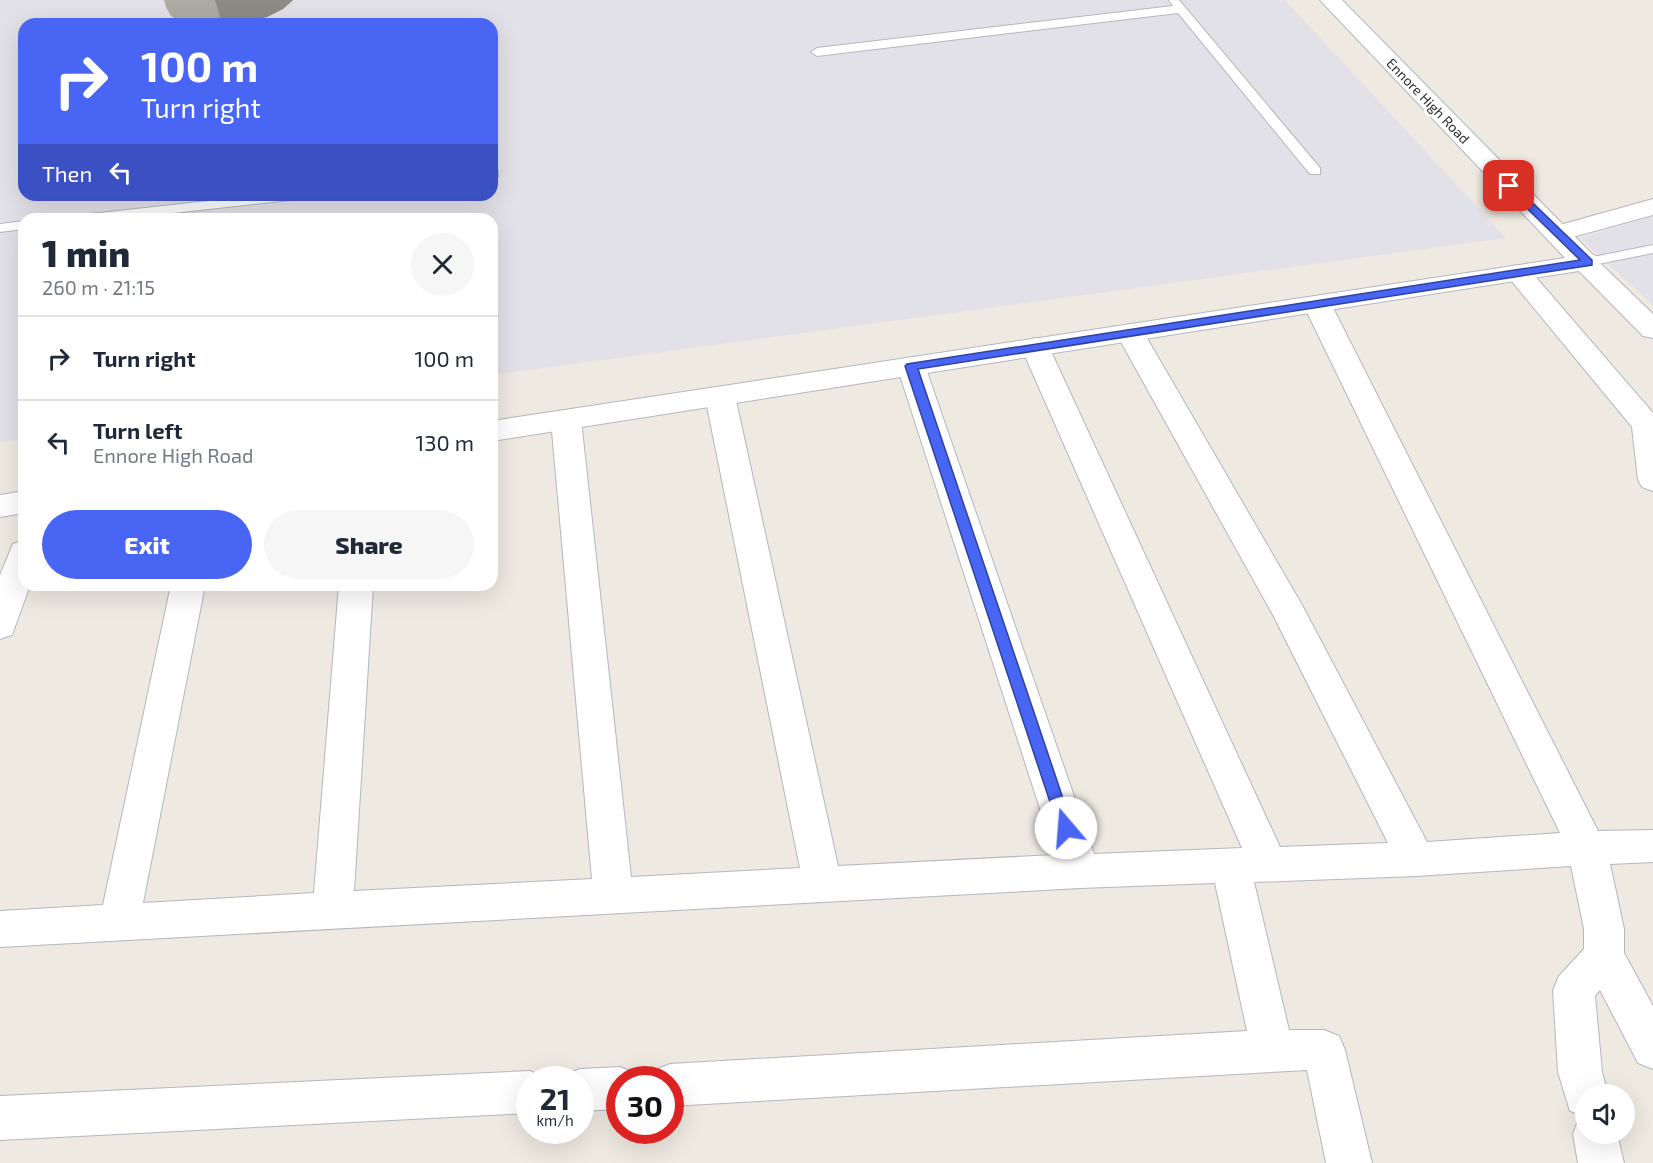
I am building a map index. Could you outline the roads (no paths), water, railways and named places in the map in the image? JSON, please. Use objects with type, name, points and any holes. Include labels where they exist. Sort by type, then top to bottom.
[{"type":"street","name":"Ennore High Road","points":[[1330,0],[1653,330]]},
{"type":"street","points":[[1558,233],[1653,207]]},
{"type":"street","points":[[498,430],[1588,262]]},
{"type":"street","points":[[1518,273],[1650,427],[1653,480]]},
{"type":"street","points":[[1317,304],[1587,848],[1604,929],[1604,955],[1653,1049]]},
{"type":"street","points":[[1130,333],[1290,614],[1416,859]]},
{"type":"street","points":[[1035,348],[1250,865],[1272,1050]]},
{"type":"street","points":[[911,366],[1080,871]]},
{"type":"street","points":[[720,396],[823,886]]},
{"type":"street","points":[[566,420],[613,896]]},
{"type":"street","points":[[0,506],[18,503]]},
{"type":"street","points":[[0,626],[18,570]]},
{"type":"street","points":[[119,922],[187,591]]},
{"type":"street","points":[[333,910],[356,591]]},
{"type":"street","points":[[0,929],[1080,871],[1416,859],[1653,846]]},
{"type":"street","points":[[1583,1084],[1580,1072],[1574,990],[1604,955]]},
{"type":"street","points":[[684,1084],[1272,1050],[1324,1050],[1349,1163]]},
{"type":"street","points":[[0,1118],[516,1093]]},
{"type":"street","points":[[1596,1144],[1601,1163]]},
{"type":"lane","points":[[817,52],[1177,4],[1315,171]]},
{"type":"lane","points":[[136,213],[244,201]]},
{"type":"lane","points":[[0,228],[18,226]]},
{"type":"lane","points":[[1588,262],[1653,249]]}]
